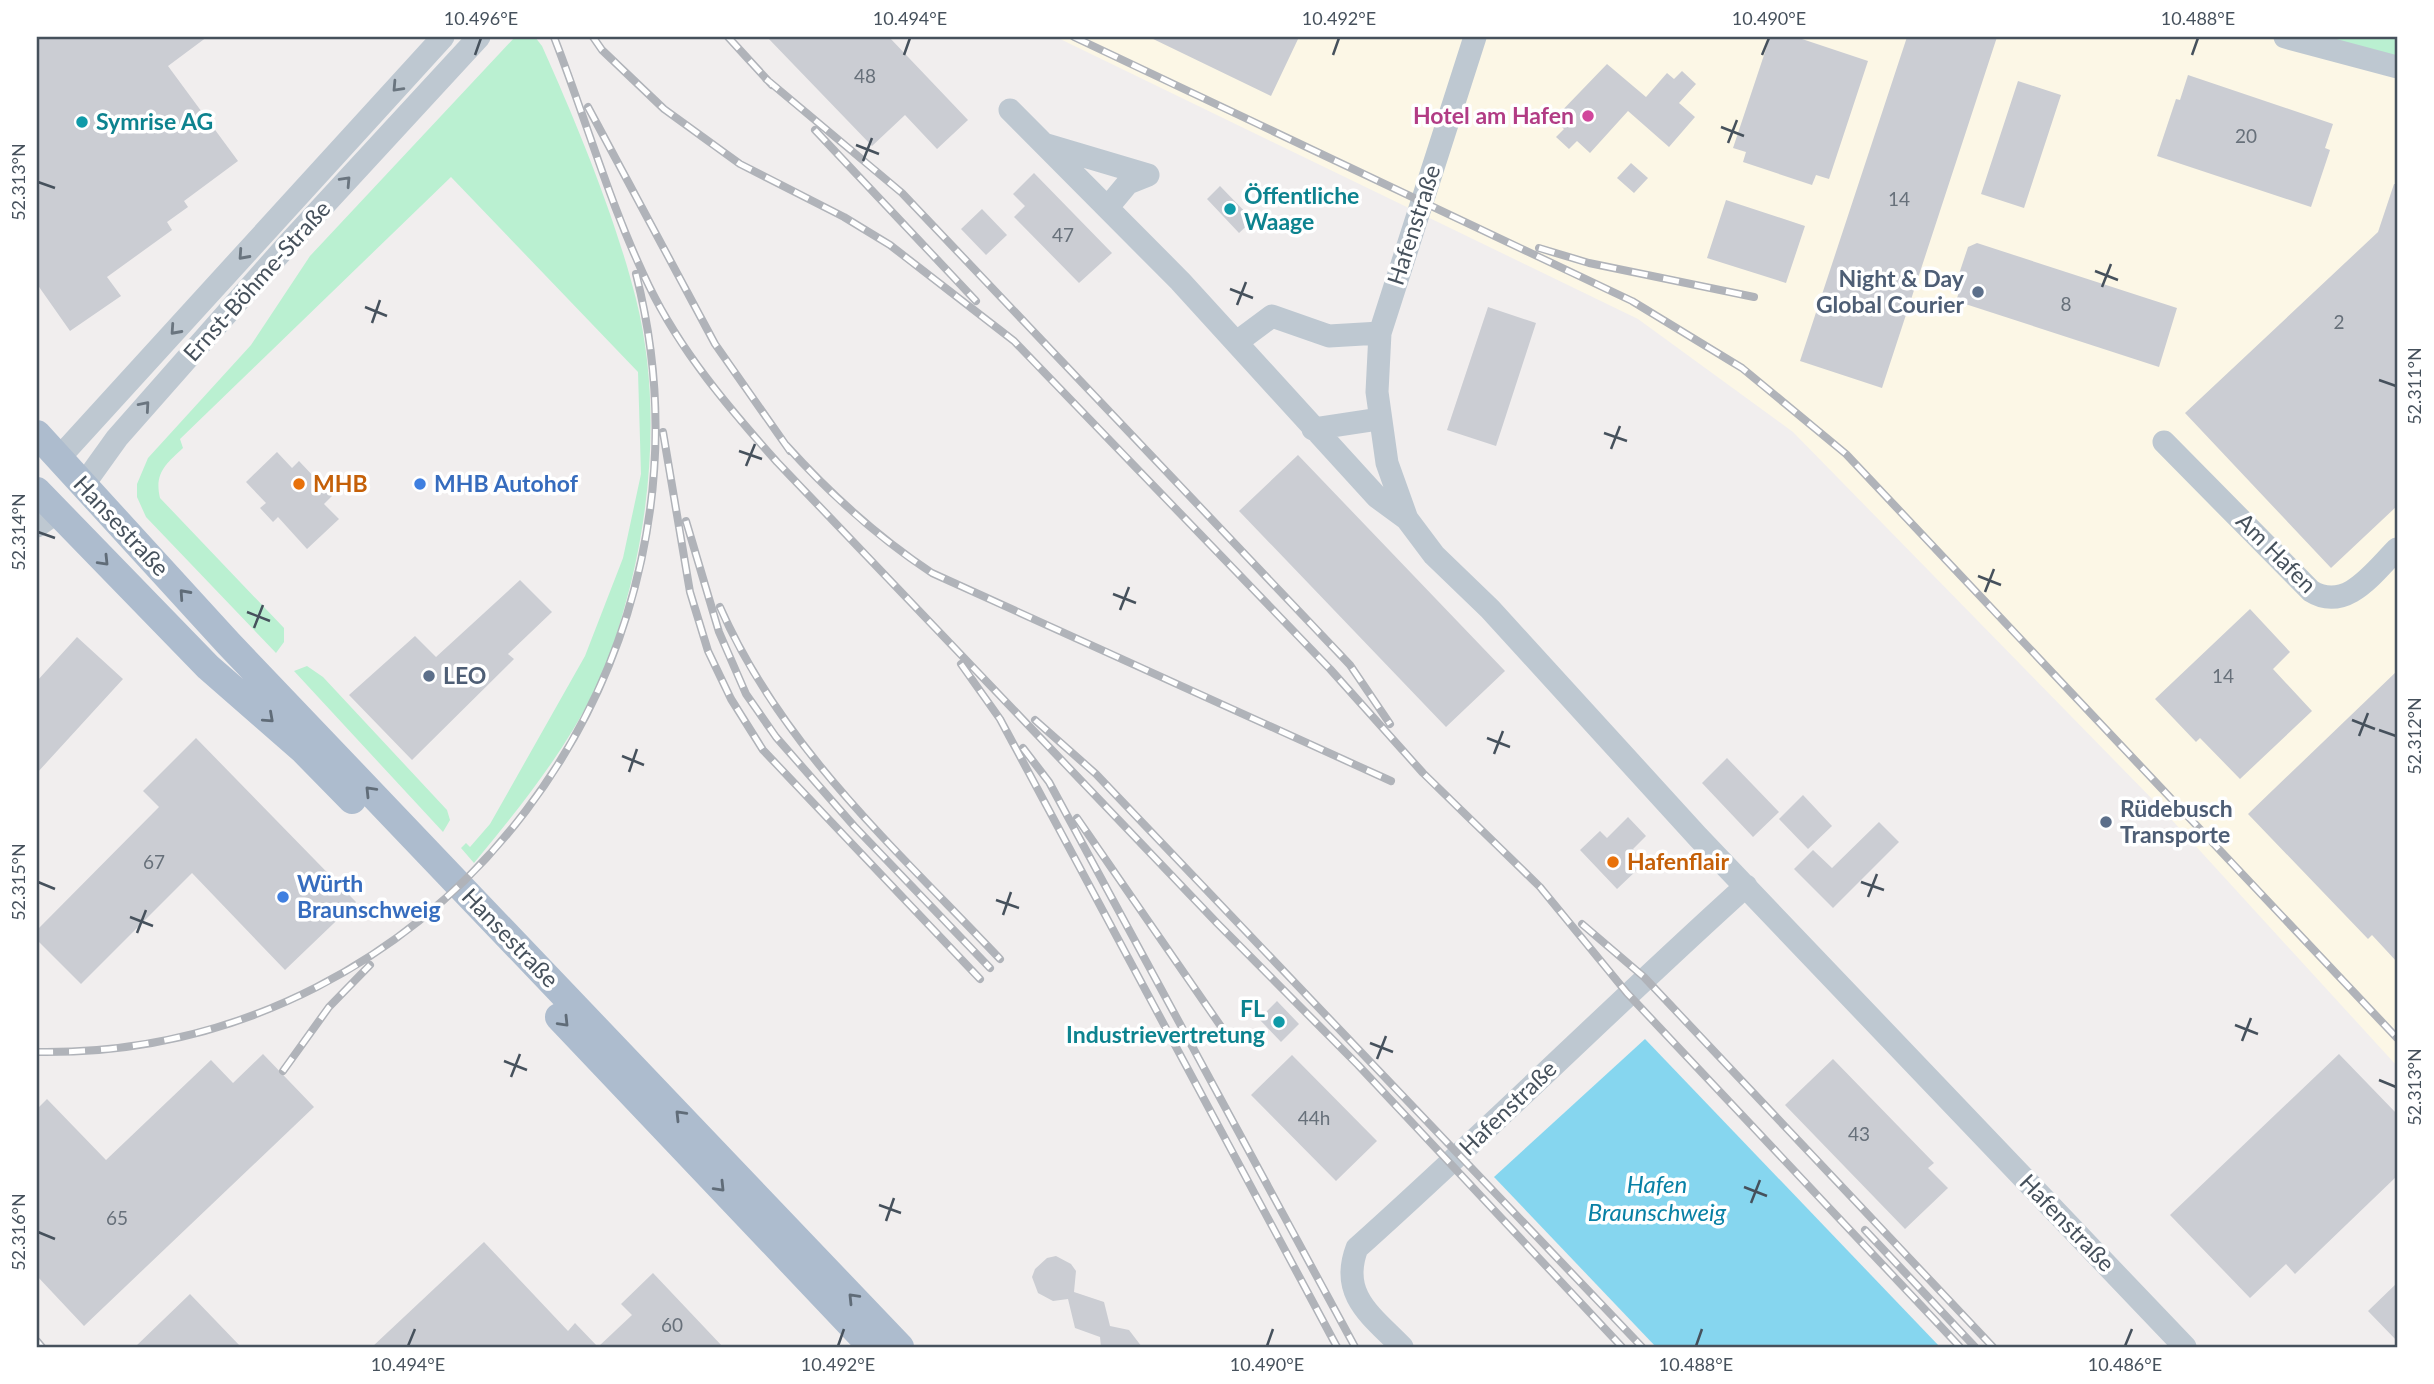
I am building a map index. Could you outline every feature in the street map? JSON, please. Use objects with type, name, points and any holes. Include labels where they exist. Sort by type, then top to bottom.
[{"type":"main road","name":"Hansestraße","points":[[37,434],[238,653],[900,1347]]},
{"type":"main road","name":"Ernst-Böhme-Straße","points":[[37,481],[58,459]]},
{"type":"main road","name":"Ernst-Böhme-Straße","points":[[47,519],[84,484]]},
{"type":"main road","name":"Hansestraße","points":[[37,491],[47,519],[313,760],[872,1347]]},
{"type":"street","name":"Ernst-Böhme-Straße","points":[[58,459],[443,37]]},
{"type":"street","name":"Ernst-Böhme-Straße","points":[[84,484],[117,438],[289,243],[479,37]]},
{"type":"street","name":"Hafenstraße","points":[[1407,519],[1387,463],[1380,419],[1377,364],[1380,333],[1475,37]]},
{"type":"street","points":[[2285,37],[2397,67]]},
{"type":"street","name":"Hafenstraße","points":[[1010,110],[1108,207],[1237,342],[1377,497],[1407,519],[1434,555],[1490,609],[1746,886],[2185,1347]]},
{"type":"street","name":"Hafenstraße","points":[[1046,145],[1148,175],[1128,183],[1108,207]]},
{"type":"street","points":[[1237,342],[1272,316],[1329,335],[1380,333]]},
{"type":"street","points":[[1313,429],[1380,419]]},
{"type":"street","name":"Am Hafen","points":[[2164,442],[2304,584],[2321,597],[2333,599],[2347,595],[2397,549]]},
{"type":"street","name":"Hafenstraße","points":[[1402,1347],[1360,1303],[1351,1274],[1351,1264],[1357,1248],[1460,1156],[1634,986],[1746,886]]},
{"type":"shaded area","points":[[1056,37],[2397,37],[2397,1066],[2160,807],[1793,432],[1638,319]]},
{"type":"green space","points":[[515,37],[535,37],[542,46],[582,138],[617,235],[636,299],[643,334],[648,369],[650,441],[638,548],[631,583],[605,668],[581,717],[553,760],[474,863],[461,848],[466,843],[470,847],[490,824],[585,656],[623,558],[641,474],[638,372],[451,177],[180,439],[183,448],[160,475],[160,498],[284,628],[284,642],[276,653],[146,517],[137,497],[137,484],[148,458],[251,345],[310,256]]},
{"type":"green space","points":[[2285,37],[2397,37],[2397,66]]},
{"type":"green space","points":[[307,666],[323,677],[447,810],[450,820],[443,832],[294,671]]},
{"type":"water","name":"Hafen Braunschweig","points":[[1645,1039],[1940,1347],[1656,1347],[1494,1177]]},
{"type":"building","name":"Symrise AG","points":[[37,37],[207,37],[168,66],[238,161],[184,201],[188,207],[167,222],[172,230],[107,277],[121,296],[70,331],[37,284]]},
{"type":"building","points":[[767,37],[889,37],[968,120],[937,149],[905,115],[872,146]]},
{"type":"building","points":[[1149,37],[1299,37],[1271,96]]},
{"type":"building","points":[[1770,37],[1796,37],[1868,61],[1829,179],[1816,175],[1812,185],[1743,162],[1746,152],[1733,148]]},
{"type":"building","points":[[1907,37],[1997,37],[1882,388],[1800,361]]},
{"type":"building","points":[[1607,64],[1646,97],[1667,73],[1674,79],[1682,71],[1696,84],[1679,103],[1695,117],[1669,147],[1628,111],[1590,153],[1577,141],[1569,149],[1556,137],[1564,129],[1553,120]]},
{"type":"building","points":[[2188,75],[2333,124],[2325,148],[2330,150],[2311,207],[2157,156],[2176,99],[2180,100]]},
{"type":"building","points":[[2018,81],[2061,95],[2024,208],[1981,194]]},
{"type":"building","points":[[1631,163],[1648,178],[1634,193],[1617,178]]},
{"type":"building","points":[[1034,173],[1112,253],[1079,283],[1014,217],[1025,206],[1013,194]]},
{"type":"building","points":[[2394,184],[2397,184],[2397,506],[2331,568],[2185,413],[2378,232]]},
{"type":"building","name":"Öffentliche Waage","points":[[1220,186],[1253,220],[1239,233],[1207,199]]},
{"type":"building","points":[[1726,200],[1805,226],[1786,283],[1707,258]]},
{"type":"building","points":[[982,209],[1007,235],[986,255],[961,229]]},
{"type":"building","points":[[1977,243],[2177,308],[2159,367],[1956,301],[1959,292],[1954,289],[1968,247]]},
{"type":"building","points":[[1488,307],[1536,323],[1496,446],[1447,430]]},
{"type":"building","points":[[277,452],[292,468],[299,461],[332,496],[324,504],[339,519],[307,549],[278,517],[273,522],[260,508],[266,503],[246,482]]},
{"type":"building","points":[[1298,455],[1505,671],[1446,727],[1239,511]]},
{"type":"building","points":[[520,580],[552,612],[508,654],[514,659],[412,760],[349,695],[415,636],[436,657]]},
{"type":"building","points":[[2250,609],[2290,652],[2273,669],[2312,711],[2240,779],[2200,738],[2196,742],[2155,699]]},
{"type":"building","points":[[77,637],[123,679],[37,773],[37,681]]},
{"type":"building","points":[[2397,671],[2397,962],[2372,935],[2368,939],[2248,814]]},
{"type":"building","points":[[196,738],[356,902],[285,970],[192,873],[81,984],[37,940],[37,930],[159,807],[143,791]]},
{"type":"building","points":[[1727,758],[1779,812],[1753,837],[1702,783]]},
{"type":"building","points":[[1803,795],[1832,826],[1808,849],[1779,819]]},
{"type":"building","points":[[1628,817],[1646,836],[1633,849],[1640,857],[1633,864],[1638,869],[1617,889],[1580,850],[1600,831],[1607,838]]},
{"type":"building","points":[[1879,822],[1899,842],[1833,908],[1794,869],[1813,850],[1832,868]]},
{"type":"building","name":"FL Industrievertretung","points":[[1277,1001],[1299,1024],[1281,1042],[1259,1019]]},
{"type":"building","points":[[263,1054],[314,1107],[84,1326],[37,1276],[37,1109],[47,1099],[106,1160],[211,1060],[233,1083]]},
{"type":"building","points":[[2339,1054],[2397,1114],[2397,1176],[2295,1274],[2286,1264],[2250,1298],[2170,1215]]},
{"type":"building","points":[[1292,1055],[1377,1141],[1336,1181],[1251,1095]]},
{"type":"building","points":[[1833,1059],[1934,1163],[1928,1168],[1948,1188],[1905,1229],[1785,1105]]},
{"type":"building","points":[[484,1242],[568,1331],[575,1323],[598,1347],[372,1347]]},
{"type":"building","points":[[1056,1256],[1071,1264],[1076,1271],[1074,1292],[1104,1302],[1110,1326],[1129,1330],[1142,1347],[1101,1347],[1100,1337],[1075,1328],[1068,1299],[1053,1301],[1038,1293],[1032,1277],[1035,1269],[1047,1258]]},
{"type":"building","points":[[653,1273],[723,1347],[598,1347],[632,1315],[621,1304]]},
{"type":"building","points":[[2397,1283],[2397,1341],[2368,1311]]},
{"type":"building","points":[[190,1294],[241,1347],[135,1347]]},
{"type":"railway","points":[[554,37],[610,194],[649,286],[676,334],[724,400],[777,462],[1217,923],[1358,1065],[1622,1347]]},
{"type":"railway","points":[[593,37],[602,50],[664,109],[740,164],[844,217],[890,245],[1014,341],[1330,669],[1423,773],[1540,887],[1627,993],[1960,1347]]},
{"type":"railway","points":[[728,37],[772,85]]},
{"type":"railway","points":[[1074,37],[1632,301],[1742,368],[1846,454],[2397,1038]]},
{"type":"railway","points":[[766,79],[902,193],[1350,665],[1390,724]]},
{"type":"railway","points":[[588,107],[715,344],[790,451]]},
{"type":"railway","points":[[815,130],[976,301]]},
{"type":"railway","points":[[1539,248],[1589,263],[1754,297]]},
{"type":"railway","points":[[37,1052],[183,1036],[316,988],[431,911],[526,811],[597,692],[641,560],[655,419],[636,274]]},
{"type":"railway","points":[[663,432],[690,592],[708,651],[731,699],[763,750],[980,979]]},
{"type":"railway","points":[[786,445],[855,514],[932,573],[1391,781]]},
{"type":"railway","points":[[686,521],[719,632],[746,694],[776,737],[854,826],[990,968]]},
{"type":"railway","points":[[720,607],[775,706],[808,751],[844,795],[1000,959]]},
{"type":"railway","points":[[961,664],[1000,719],[1337,1347]]},
{"type":"railway","points":[[1035,720],[1096,774],[1642,1347]]},
{"type":"railway","points":[[1023,748],[1049,782],[1355,1347]]},
{"type":"railway","points":[[1077,818],[1231,1041]]},
{"type":"railway","points":[[1582,924],[1644,977],[1993,1347]]},
{"type":"railway","points":[[283,1071],[329,1007],[370,965]]},
{"type":"railway","points":[[1865,1230],[1975,1347]]},
{"type":"railway","points":[[37,1341],[42,1347]]},
{"type":"place","name":"Hotel am Hafen","points":[[1588,116]]},
{"type":"place","name":"Symrise AG","points":[[82,122]]},
{"type":"place","name":"Öffentliche Waage","points":[[1230,209]]},
{"type":"place","name":"Night & Day Global Courier","points":[[1978,292]]},
{"type":"place","name":"MHB","points":[[299,484]]},
{"type":"place","name":"MHB Autohof","points":[[420,484]]},
{"type":"place","name":"LEO","points":[[429,676]]},
{"type":"place","name":"Rüdebusch Transporte","points":[[2106,822]]},
{"type":"place","name":"Hafenflair","points":[[1613,862]]},
{"type":"place","name":"Würth Braunschweig","points":[[283,897]]},
{"type":"place","name":"FL Industrievertretung","points":[[1279,1022]]}]
